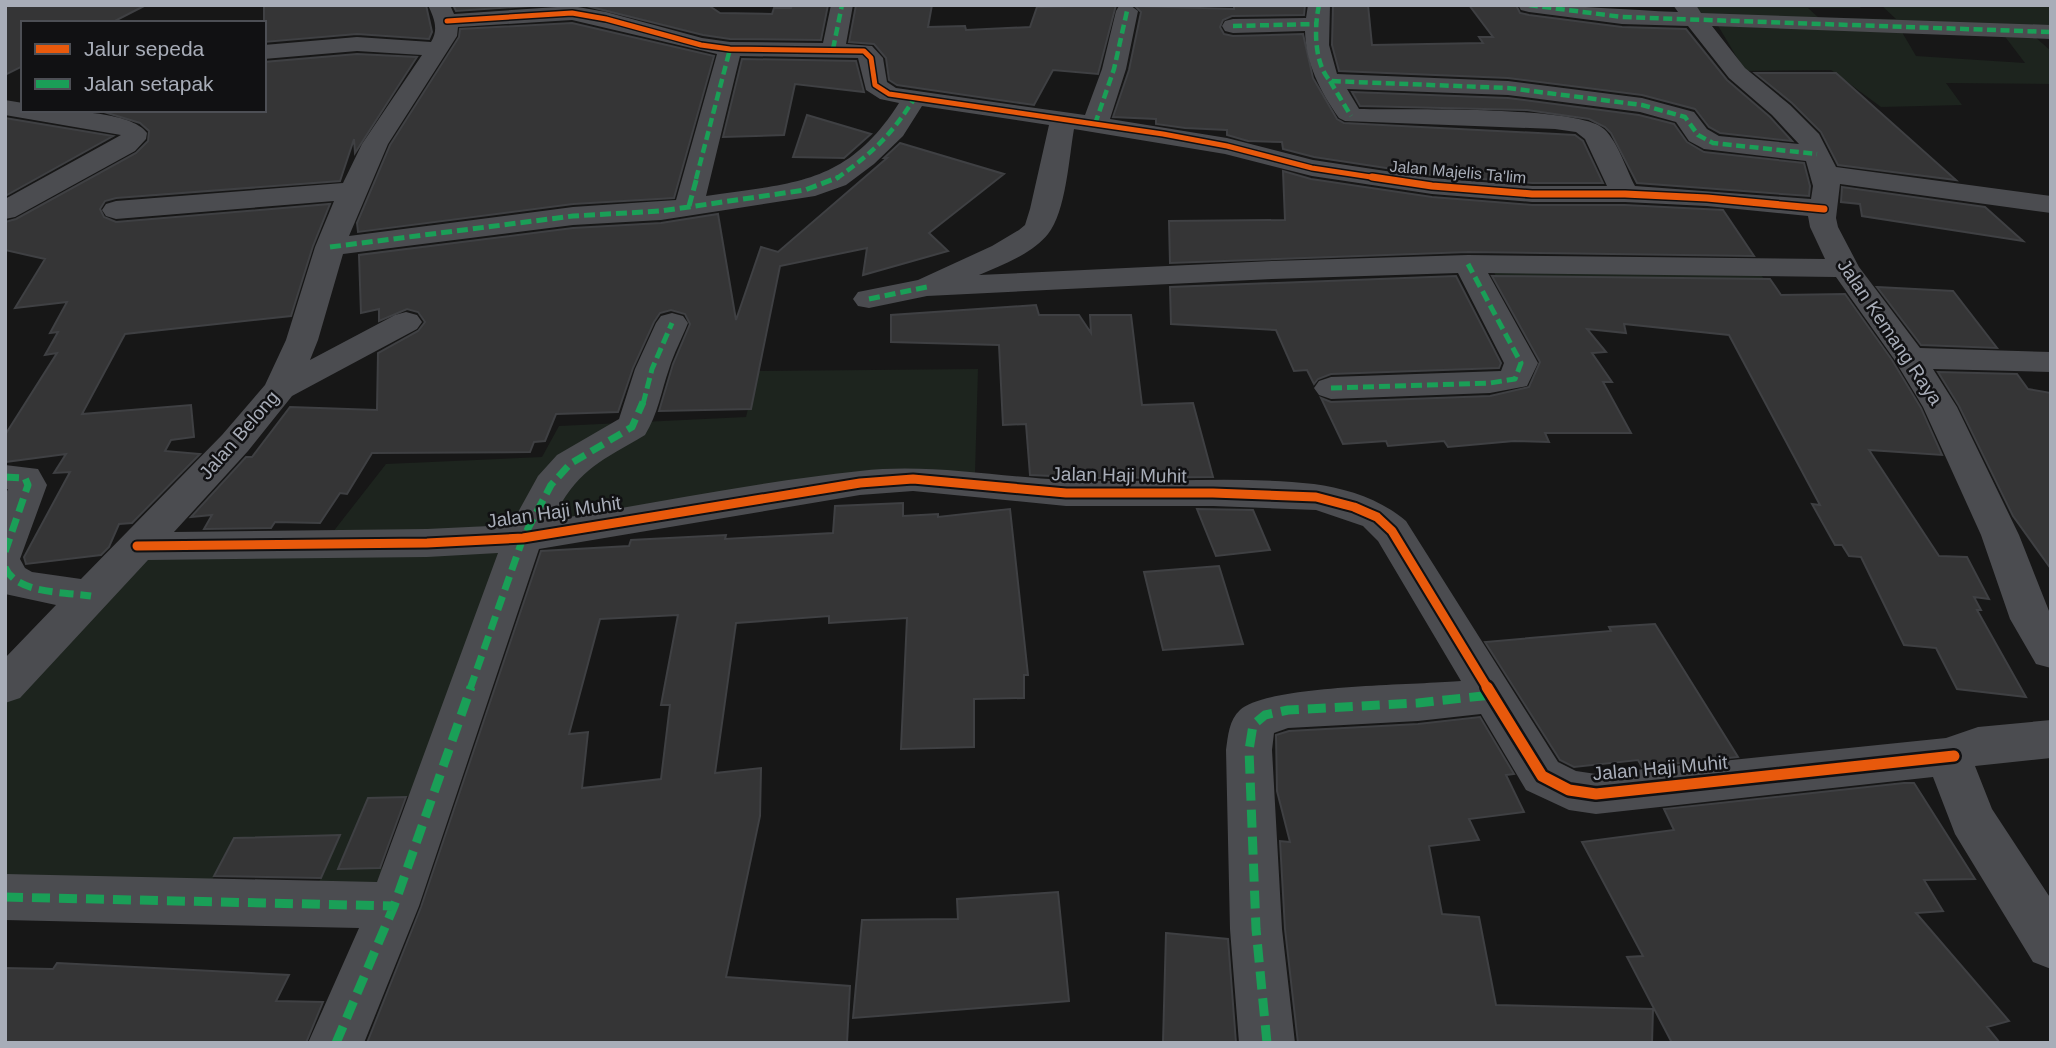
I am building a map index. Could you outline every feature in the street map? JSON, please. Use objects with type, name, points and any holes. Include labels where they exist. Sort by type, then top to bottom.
[{"type":"street","points":[[266,52],[357,44],[441,25],[572,13],[730,50],[833,49],[842,5]]},
{"type":"street","points":[[1529,5],[1541,9],[1622,17],[1690,13],[2051,32]]},
{"type":"street","points":[[1095,124],[1114,69],[1127,10]]},
{"type":"street","name":"Jalan Kemang Raya","points":[[1690,13],[1737,73],[1796,124],[1826,164],[1827,186],[1822,218],[1824,227],[1844,268],[1910,358],[1959,444],[2000,536],[2031,620],[2051,652]]},
{"type":"street","points":[[1233,26],[1318,15],[1322,72],[1351,116],[1555,121],[1584,126],[1596,135],[1625,194]]},
{"type":"street","name":"Jalan Belong","points":[[5,686],[235,443],[280,389],[302,340],[330,247],[353,191],[441,25]]},
{"type":"street","name":"Jalan Majelis Ta'lim","points":[[833,49],[864,51],[871,58],[875,85],[881,91],[914,99],[1063,118],[1208,142],[1337,173],[1432,186],[1532,194],[1625,194],[1824,209]]},
{"type":"street","points":[[689,206],[730,50]]},
{"type":"street","points":[[1330,81],[1508,88],[1642,105],[1685,117],[1698,135],[1713,143],[2051,205]]},
{"type":"street","points":[[330,247],[573,216],[662,211],[795,192],[836,179],[865,158],[894,131],[914,99]]},
{"type":"street","points":[[5,211],[133,139],[134,133],[127,128],[10,111]]},
{"type":"street","points":[[927,287],[1006,250],[1036,229],[1045,205],[1063,118]]},
{"type":"street","points":[[116,210],[353,191]]},
{"type":"street","points":[[1331,388],[1490,383],[1515,379],[1521,363],[1468,264]]},
{"type":"street","points":[[869,299],[927,287],[1272,270],[1468,264],[1844,268]]},
{"type":"street","points":[[280,389],[406,322]]},
{"type":"street","points":[[336,1043],[394,906],[523,538],[551,485],[570,464],[632,427],[640,413],[652,369],[671,323]]},
{"type":"street","points":[[1910,358],[2051,362]]},
{"type":"street","points":[[5,477],[25,478],[28,485],[5,552]]},
{"type":"street","name":"Jalan Haji Muhit","points":[[137,547],[427,543],[523,538],[846,485],[913,479],[1066,493],[1213,493],[1316,497],[1354,507],[1377,517],[1392,531],[1542,776],[1569,790],[1596,794],[1954,756]]},
{"type":"street","points":[[5,566],[9,577],[22,585],[91,596]]},
{"type":"street","points":[[1267,1043],[1256,929],[1249,750],[1253,725],[1265,715],[1288,710],[1418,704],[1491,695]]},
{"type":"street","points":[[2051,739],[1978,746],[1954,756],[1952,766],[1972,819],[2051,945]]},
{"type":"street","points":[[5,897],[394,906]]},
{"type":"shaded area","points":[[1684,5],[1858,5],[1861,8],[1808,8],[1819,18],[1896,19],[1881,5],[2051,5],[2051,32],[1695,20]]},
{"type":"shaded area","points":[[1717,24],[1899,27],[1916,56],[2025,63],[2003,34],[2034,36],[2051,51],[2051,84],[1946,83],[1962,105],[1881,107],[1831,70],[1745,71]]},
{"type":"shaded area","points":[[1493,270],[1760,274],[1773,289],[1499,283]]},
{"type":"shaded area","points":[[978,369],[975,474],[595,519],[329,537],[386,464],[542,457],[559,426],[746,417],[757,371]]},
{"type":"shaded area","points":[[523,538],[394,906],[5,897],[5,686],[137,546]],"holes":[[[425,796],[399,867],[339,869],[368,798]],[[339,835],[313,896],[203,898],[234,838]]]},
{"type":"building","points":[[5,5],[146,5],[115,21],[21,21],[21,67],[5,75]]},
{"type":"building","points":[[264,5],[426,5],[432,32],[429,39],[357,34],[266,42]]},
{"type":"building","points":[[453,5],[544,5],[456,11]]},
{"type":"building","points":[[583,5],[708,5],[720,13],[772,14],[774,8],[791,8],[792,5],[828,5],[821,40],[730,39],[703,35]]},
{"type":"building","points":[[856,5],[932,5],[928,27],[965,26],[966,30],[1030,27],[1037,7],[1116,5],[1098,74],[1053,70],[1034,105],[897,85],[889,80],[886,58],[874,44],[849,42]]},
{"type":"building","points":[[1234,5],[1305,5],[1304,15],[1232,16],[1223,20],[1220,27],[1224,34],[1233,36],[1303,34],[1313,78],[1337,119],[1344,123],[1575,135],[1583,141],[1603,183],[1532,183],[1432,175],[1314,157],[1283,149],[1282,142],[1248,141],[1227,135],[1227,130],[1156,124],[1156,119],[1113,117],[1129,70],[1141,12],[1135,6],[1234,9]]},
{"type":"building","points":[[1333,5],[1368,5],[1372,45],[1483,43],[1479,37],[1493,37],[1469,5],[1516,5],[1520,13],[1529,15],[1622,27],[1686,29],[1727,80],[1770,117],[1792,141],[1720,133],[1709,127],[1695,109],[1642,95],[1508,78],[1339,71],[1332,45]]},
{"type":"building","points":[[572,23],[714,56],[674,198],[573,204],[358,232],[357,223],[390,145],[459,37],[460,29]]},
{"type":"building","points":[[357,54],[417,57],[355,153],[354,139],[340,181],[105,201],[100,209],[104,217],[116,222],[330,204],[313,246],[291,316],[125,334],[82,414],[191,405],[194,437],[171,440],[165,451],[200,454],[132,523],[119,524],[109,547],[101,555],[26,564],[24,557],[70,472],[54,473],[66,454],[5,462],[5,435],[57,353],[45,355],[58,332],[50,333],[67,302],[15,308],[45,259],[5,250],[5,222],[16,219],[136,153],[148,141],[149,131],[140,123],[104,112],[266,112],[266,62]]},
{"type":"building","points":[[742,59],[856,61],[864,92],[795,84],[784,135],[723,137]]},
{"type":"building","points":[[1755,73],[1836,73],[1956,180],[1838,165],[1821,132],[1792,103]]},
{"type":"building","points":[[1352,92],[1508,98],[1639,115],[1674,124],[1687,142],[1704,152],[1804,163],[1810,186],[1809,196],[1637,183],[1611,133],[1589,119],[1527,110],[1360,106]]},
{"type":"building","points":[[807,115],[871,134],[844,158],[793,157]]},
{"type":"building","points":[[5,118],[113,136],[5,196]]},
{"type":"building","points":[[900,143],[1004,174],[929,233],[948,251],[863,275],[867,248],[780,266],[751,409],[659,411],[673,364],[690,324],[685,314],[671,310],[660,313],[654,322],[633,368],[618,412],[556,414],[545,441],[534,442],[530,452],[372,453],[347,494],[340,493],[320,523],[275,522],[271,528],[204,529],[212,515],[191,517],[246,457],[252,457],[290,407],[377,410],[378,353],[418,331],[425,322],[418,312],[407,309],[379,321],[379,309],[361,313],[359,255],[573,228],[661,223],[718,214],[736,320],[761,247],[778,252],[887,158],[884,158]]},
{"type":"building","points":[[1283,171],[1311,179],[1432,197],[1532,205],[1625,205],[1723,210],[1754,256],[1468,252],[1170,263],[1169,221],[1285,220]]},
{"type":"building","points":[[1842,187],[1985,207],[2023,241],[1862,216],[1860,204],[1841,202]]},
{"type":"building","points":[[1456,276],[1501,363],[1499,368],[1331,374],[1318,379],[1314,384],[1307,370],[1294,371],[1276,330],[1171,324],[1170,287]]},
{"type":"building","points":[[1492,276],[1770,279],[1781,295],[1845,294],[1892,360],[1921,408],[1942,455],[1869,450],[1939,556],[1967,557],[1989,599],[1974,597],[1981,610],[1977,610],[2026,697],[1957,689],[1936,648],[1904,645],[1861,557],[1849,556],[1842,545],[1835,545],[1812,504],[1820,505],[1729,335],[1624,324],[1626,333],[1587,329],[1606,352],[1592,353],[1612,382],[1603,382],[1631,433],[1545,433],[1549,442],[1514,441],[1448,447],[1444,441],[1388,446],[1386,441],[1343,444],[1321,398],[1331,402],[1490,396],[1529,387],[1540,362]]},
{"type":"building","points":[[1877,287],[1953,291],[1997,348],[1921,345]]},
{"type":"building","points":[[1036,305],[1039,315],[1079,315],[1091,333],[1090,315],[1131,315],[1142,405],[1193,403],[1213,477],[1097,478],[1030,475],[1026,424],[1003,425],[999,345],[891,342],[891,315]]},
{"type":"building","points":[[1938,372],[2017,374],[2028,389],[2051,393],[2051,569],[2013,516],[1959,406]]},
{"type":"building","points":[[903,503],[903,516],[938,514],[938,517],[1010,509],[1028,675],[1024,675],[1024,698],[974,699],[974,747],[901,749],[907,618],[829,623],[829,616],[736,623],[715,773],[761,768],[760,816],[726,977],[850,986],[847,1043],[367,1043],[421,907],[541,551],[629,546],[631,540],[726,535],[725,539],[833,533],[835,506]],"holes":[[[678,615],[661,705],[670,705],[661,779],[582,788],[588,732],[569,734],[600,619]]]},
{"type":"building","points":[[1197,509],[1253,510],[1270,550],[1216,556]]},
{"type":"building","points":[[1219,566],[1243,644],[1163,650],[1144,572]]},
{"type":"building","points":[[1655,624],[1738,757],[1642,767],[1638,760],[1574,767],[1560,760],[1485,642],[1611,631],[1609,627]]},
{"type":"building","points":[[1480,717],[1514,774],[1506,775],[1524,812],[1469,819],[1479,840],[1429,846],[1442,914],[1479,917],[1496,1005],[1653,1009],[1652,1043],[1298,1043],[1285,929],[1280,841],[1290,842],[1277,791],[1276,735],[1289,731],[1418,724]]},
{"type":"building","points":[[1914,783],[1975,879],[1924,880],[1943,911],[1916,913],[2009,1021],[1987,1027],[2000,1043],[1672,1043],[1627,957],[1643,956],[1582,842],[1674,830],[1664,809]]},
{"type":"building","points":[[406,797],[380,868],[338,869],[368,798]]},
{"type":"building","points":[[340,835],[321,878],[214,876],[234,838]]},
{"type":"building","points":[[1058,892],[1069,1001],[853,1018],[862,920],[958,919],[957,899]]},
{"type":"building","points":[[1166,933],[1228,939],[1236,1043],[1163,1043]]},
{"type":"building","points":[[57,963],[289,975],[276,1001],[323,1002],[306,1043],[5,1043],[5,968],[53,969]]},
{"type":"marked path","points":[[833,49],[842,5]]},
{"type":"marked path","points":[[1319,5],[1319,57],[1325,76],[1330,81],[1508,88],[1642,105],[1685,117],[1698,135],[1713,143],[1817,154]]},
{"type":"marked path","points":[[1529,5],[1622,17],[2051,32]]},
{"type":"marked path","points":[[1095,124],[1114,69],[1127,11]]},
{"type":"marked path","points":[[1233,26],[1316,24]]},
{"type":"marked path","points":[[689,206],[730,49]]},
{"type":"marked path","points":[[1330,81],[1351,116]]},
{"type":"marked path","points":[[330,247],[573,216],[661,211],[805,190],[836,179],[865,158],[894,131],[914,99]]},
{"type":"marked path","points":[[1331,388],[1490,383],[1515,379],[1521,363],[1468,264]]},
{"type":"marked path","points":[[869,299],[927,287]]},
{"type":"marked path","points":[[336,1043],[394,906],[523,538],[551,485],[570,464],[632,427],[640,413],[652,369],[672,323]]},
{"type":"marked path","points":[[5,477],[25,478],[28,485],[5,552]]},
{"type":"marked path","points":[[5,567],[9,577],[22,585],[91,596]]},
{"type":"marked path","points":[[1267,1043],[1256,929],[1249,750],[1253,725],[1265,715],[1288,710],[1418,703],[1491,695]]},
{"type":"marked path","points":[[5,897],[394,906]]},
{"type":"cycle path","points":[[447,21],[572,13],[606,19],[701,45],[730,49],[864,51],[871,58],[875,85],[889,94],[1163,134],[1227,146],[1312,168],[1432,186],[1532,194],[1625,194],[1707,198],[1824,209]]},
{"type":"cycle path","points":[[137,546],[427,543],[523,538],[860,483],[913,479],[1066,493],[1213,493],[1316,497],[1354,507],[1377,517],[1392,531],[1542,776],[1569,790],[1596,794],[1954,756]]}]
